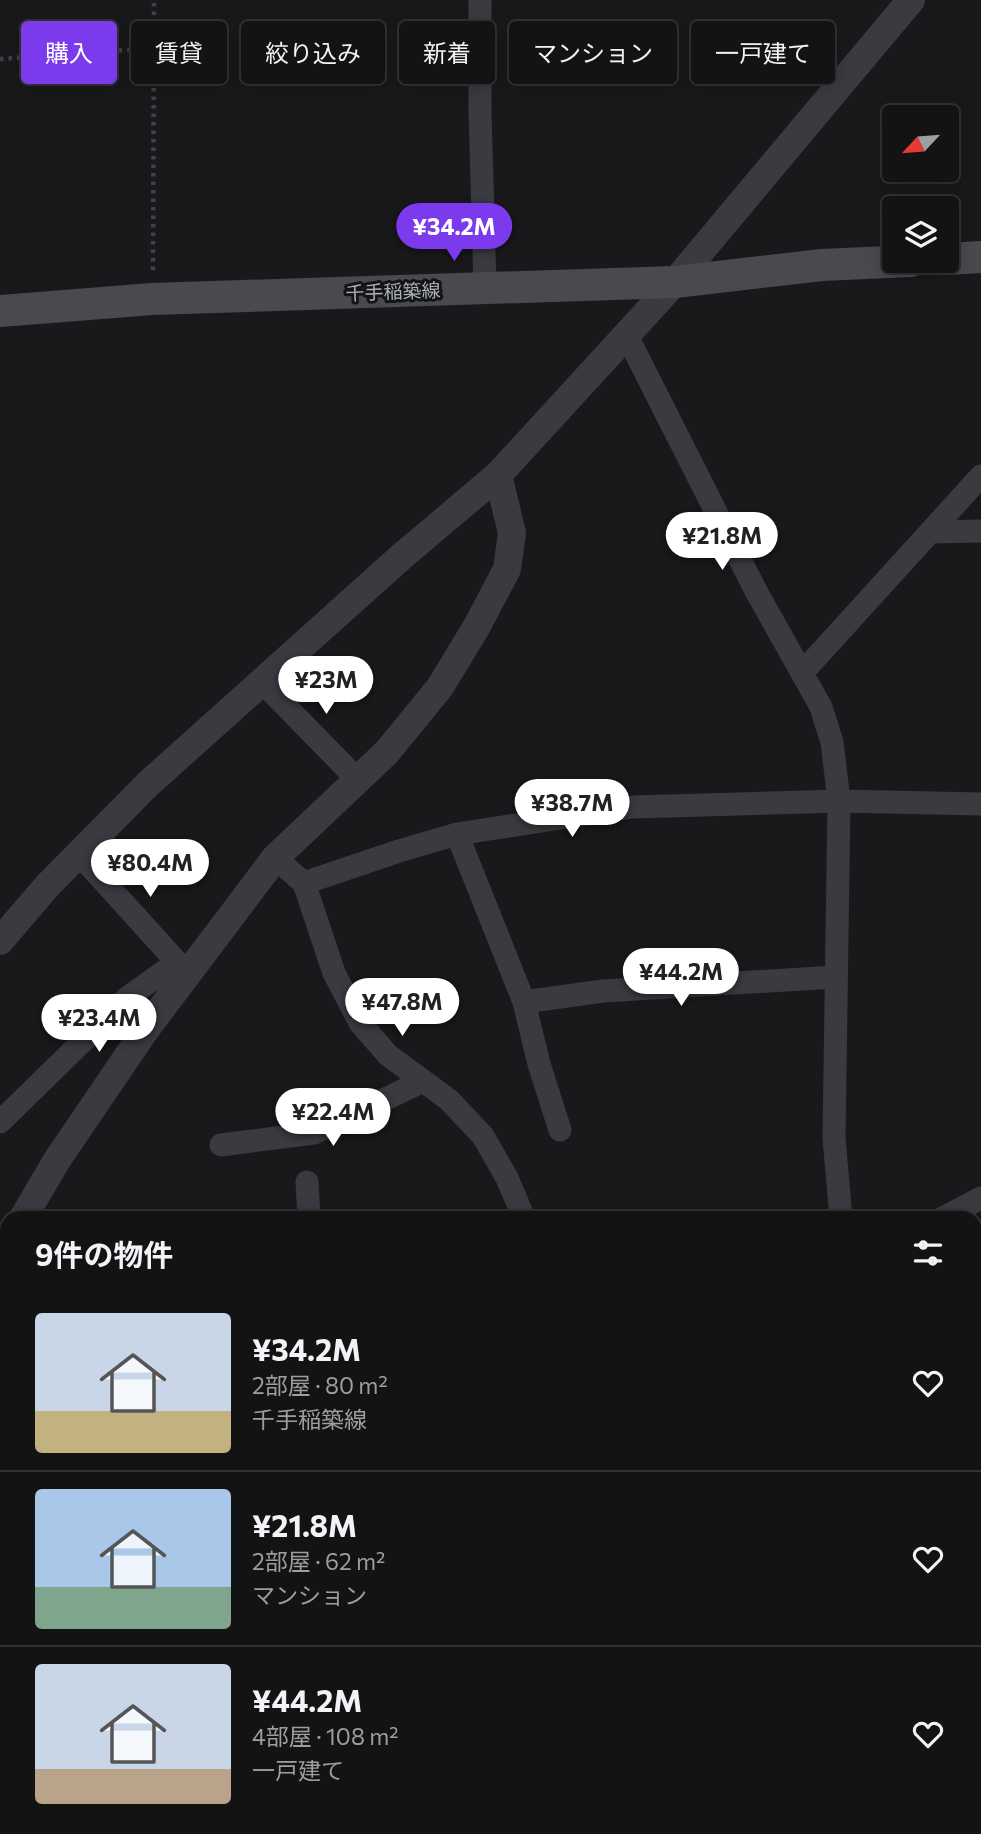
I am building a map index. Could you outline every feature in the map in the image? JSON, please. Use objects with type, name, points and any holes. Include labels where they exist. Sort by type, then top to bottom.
[{"type":"main road","points":[[959,258],[981,257]]},
{"type":"main road","name":"千手稲築線","points":[[0,311],[152,299],[674,282],[822,265],[882,262]]},
{"type":"street","points":[[480,0],[485,288]]},
{"type":"street","points":[[0,941],[48,885],[148,784],[401,557],[498,475],[674,282],[911,0]]},
{"type":"street","points":[[627,336],[756,591],[821,707],[832,742],[839,800],[834,1138],[840,1211]]},
{"type":"street","points":[[27,1211],[64,1149],[146,1029],[182,968],[275,858],[387,752],[440,687],[507,569],[512,533],[498,475]]},
{"type":"street","points":[[802,673],[981,476]]},
{"type":"street","points":[[930,532],[981,531]]},
{"type":"street","points":[[263,683],[358,780]]},
{"type":"street","points":[[304,883],[457,834],[633,807],[839,800],[981,804]]},
{"type":"street","points":[[457,834],[524,1002],[539,1064],[560,1130]]},
{"type":"street","points":[[79,853],[182,968]]},
{"type":"street","points":[[275,858],[304,883],[334,973],[360,1023],[388,1055],[449,1100],[484,1136],[521,1211]]},
{"type":"street","points":[[0,1122],[127,998],[182,968]]},
{"type":"street","points":[[524,1002],[603,991],[835,977]]},
{"type":"street","points":[[221,1145],[314,1133],[423,1080]]},
{"type":"street","points":[[307,1182],[309,1211]]},
{"type":"street","points":[[956,1211],[981,1198]]},
{"type":"path","points":[[153,0],[153,21]]},
{"type":"path","points":[[0,59],[131,50]]},
{"type":"path","points":[[152,299],[154,84]]}]
